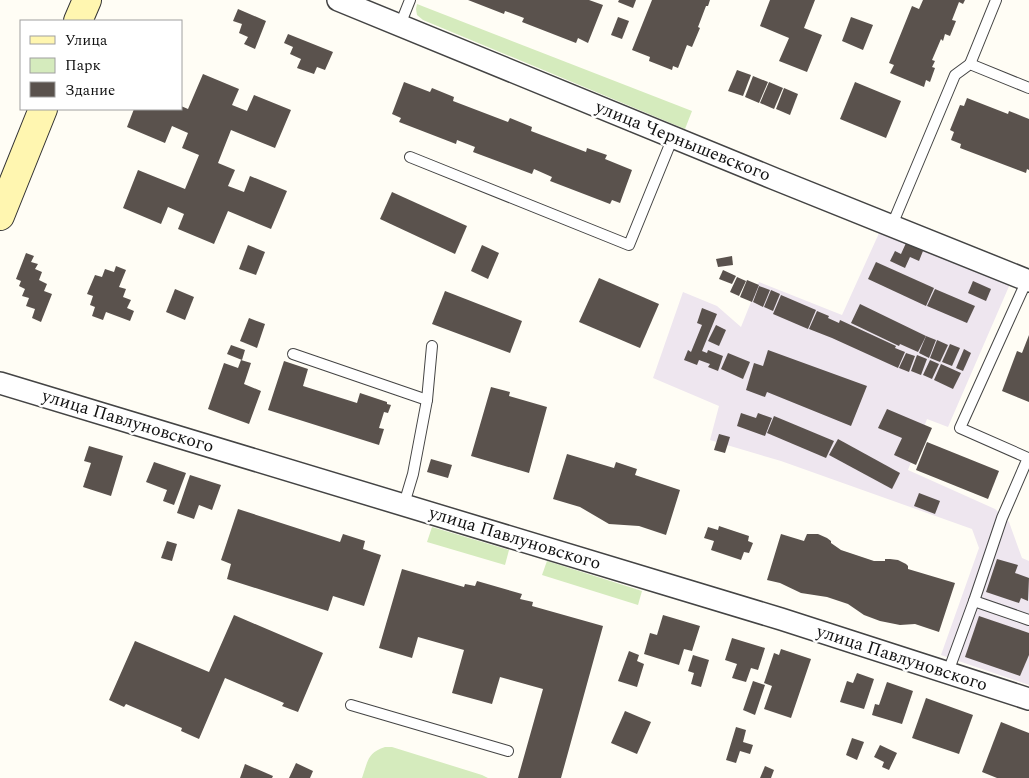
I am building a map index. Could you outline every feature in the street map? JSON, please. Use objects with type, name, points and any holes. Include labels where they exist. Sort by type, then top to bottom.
[{"type":"main road","points":[[78,20],[87,0]]},
{"type":"main road","points":[[0,216],[43,110]]},
{"type":"street","name":"улица Чернышевского","points":[[338,0],[1028,280]]},
{"type":"street","name":"улица Павлуновского","points":[[0,383],[815,629],[1029,699]]},
{"type":"lane","points":[[400,25],[410,0]]},
{"type":"lane","points":[[892,225],[955,75],[970,64],[996,0]]},
{"type":"lane","points":[[970,64],[1029,88]]},
{"type":"lane","points":[[410,157],[629,245],[673,137]]},
{"type":"lane","points":[[948,672],[1002,518],[1028,458],[960,428],[1028,280]]},
{"type":"lane","points":[[404,504],[413,474],[427,400],[432,346]]},
{"type":"lane","points":[[293,354],[427,400]]},
{"type":"lane","points":[[974,601],[1029,620]]},
{"type":"lane","points":[[350,705],[508,751]]},
{"type":"shaded area","points":[[880,231],[1010,284],[948,427],[927,419],[908,470],[995,509],[1009,522],[1022,558],[1029,561],[1029,685],[941,655],[979,548],[972,529],[781,461],[710,440],[719,406],[653,378],[683,292],[717,306],[741,327],[759,282],[842,315]]},
{"type":"green space","points":[[417,4],[692,111],[685,129],[423,20],[417,15]]},
{"type":"green space","points":[[432,527],[509,550],[505,565],[427,542]]},
{"type":"green space","points":[[547,561],[642,591],[638,605],[542,575]]},
{"type":"green space","points":[[385,747],[392,747],[488,778],[362,778],[371,755]]},
{"type":"building","points":[[468,0],[589,0],[603,5],[588,43],[578,38],[576,43],[522,22],[524,18],[505,11],[504,14]]},
{"type":"building","points":[[619,0],[636,0],[633,8],[618,2]]},
{"type":"building","points":[[652,0],[710,0],[708,6],[706,6],[692,47],[687,45],[678,68],[673,66],[672,70],[649,61],[650,57],[632,50]]},
{"type":"building","points":[[770,0],[815,0],[804,28],[822,35],[807,72],[779,61],[789,38],[760,26]]},
{"type":"building","points":[[923,0],[965,0],[963,4],[959,2],[952,20],[956,21],[950,36],[945,34],[943,41],[941,39],[932,60],[935,61],[932,67],[935,68],[930,82],[926,80],[924,87],[890,73],[894,65],[889,63],[912,6],[919,9]]},
{"type":"building","points":[[238,9],[266,21],[255,49],[244,44],[248,37],[239,33],[242,24],[233,21]]},
{"type":"building","points":[[618,17],[629,21],[622,39],[611,35]]},
{"type":"building","points":[[851,17],[873,25],[863,50],[842,41]]},
{"type":"building","points":[[288,34],[333,52],[325,70],[317,67],[314,74],[297,68],[301,59],[290,54],[293,47],[284,43]]},
{"type":"building","points":[[737,70],[751,75],[743,96],[728,91]]},
{"type":"building","points":[[203,74],[239,89],[232,105],[247,111],[254,95],[291,110],[275,148],[231,130],[218,163],[235,170],[228,186],[244,192],[250,176],[287,191],[271,229],[228,211],[214,244],[178,229],[184,214],[168,207],[161,224],[123,208],[138,170],[185,189],[199,155],[182,148],[188,133],[172,126],[165,143],[127,127],[134,110],[182,110],[182,106],[188,109]]},
{"type":"building","points":[[753,76],[768,82],[759,103],[745,97]]},
{"type":"building","points":[[404,82],[430,92],[432,88],[454,97],[453,101],[508,122],[510,118],[532,127],[531,131],[586,152],[587,148],[607,155],[605,159],[632,170],[620,203],[612,200],[610,204],[550,181],[552,177],[534,169],[532,174],[473,152],[475,147],[457,140],[456,144],[399,122],[401,118],[392,114]]},
{"type":"building","points":[[769,82],[783,88],[774,109],[760,103]]},
{"type":"building","points":[[855,82],[901,101],[886,138],[840,119]]},
{"type":"building","points":[[784,88],[798,94],[790,115],[776,109]]},
{"type":"building","points":[[967,98],[1008,114],[1009,111],[1029,119],[1029,170],[1027,169],[1026,173],[960,148],[961,144],[951,140],[954,132],[950,130],[960,105],[964,106]]},
{"type":"building","points":[[392,192],[467,226],[455,254],[380,219]]},
{"type":"building","points":[[906,243],[923,251],[919,261],[910,257],[905,268],[890,261],[895,251],[901,254]]},
{"type":"building","points":[[248,245],[265,252],[256,275],[239,269]]},
{"type":"building","points":[[482,245],[499,253],[488,279],[471,271]]},
{"type":"building","points":[[26,253],[34,256],[31,262],[38,264],[35,269],[42,272],[39,280],[47,284],[44,291],[52,294],[41,322],[32,318],[35,309],[26,306],[29,298],[22,296],[25,289],[19,286],[21,281],[16,279]]},
{"type":"building","points":[[732,256],[733,265],[718,267],[716,259]]},
{"type":"building","points":[[876,262],[934,288],[926,306],[868,279]]},
{"type":"building","points":[[116,266],[126,270],[119,287],[126,289],[123,297],[131,300],[127,308],[134,311],[130,321],[106,312],[103,320],[92,316],[95,307],[90,305],[93,296],[87,294],[95,275],[102,277],[105,269],[114,272]]},
{"type":"building","points":[[723,270],[736,276],[732,284],[719,279]]},
{"type":"building","points":[[737,277],[746,281],[739,296],[730,292]]},
{"type":"building","points":[[599,278],[659,304],[640,348],[579,322]]},
{"type":"building","points":[[747,280],[759,285],[752,302],[740,297]]},
{"type":"building","points":[[973,281],[991,289],[986,301],[968,293]]},
{"type":"building","points":[[759,286],[770,290],[763,307],[753,302]]},
{"type":"building","points":[[175,289],[194,297],[185,320],[166,312]]},
{"type":"building","points":[[935,289],[975,306],[967,323],[927,306]]},
{"type":"building","points":[[771,290],[780,294],[773,311],[764,307]]},
{"type":"building","points":[[445,291],[522,321],[510,353],[432,324]]},
{"type":"building","points":[[781,295],[816,310],[808,329],[773,314]]},
{"type":"building","points":[[860,304],[926,336],[918,352],[900,344],[899,346],[851,323]]},
{"type":"building","points":[[702,308],[717,314],[702,351],[707,353],[708,350],[723,356],[718,371],[708,367],[710,364],[699,360],[697,365],[684,360],[688,350],[691,352],[702,325],[697,323]]},
{"type":"building","points":[[817,311],[829,316],[828,318],[839,323],[840,320],[905,352],[898,368],[809,329]]},
{"type":"building","points":[[249,318],[265,324],[257,348],[240,341]]},
{"type":"building","points":[[716,325],[726,330],[719,346],[708,341]]},
{"type":"building","points":[[1029,335],[1029,402],[1002,391],[1017,351],[1022,353]]},
{"type":"building","points":[[926,336],[936,340],[929,358],[919,353]]},
{"type":"building","points":[[937,340],[948,345],[940,362],[930,358]]},
{"type":"building","points":[[950,344],[960,348],[952,366],[942,362]]},
{"type":"building","points":[[231,345],[245,350],[242,360],[227,354]]},
{"type":"building","points":[[964,349],[971,353],[963,371],[956,368]]},
{"type":"building","points":[[768,350],[867,386],[851,426],[767,392],[765,397],[746,390],[754,363],[763,366]]},
{"type":"building","points":[[728,353],[750,362],[743,379],[721,369]]},
{"type":"building","points":[[906,353],[915,356],[909,372],[899,368]]},
{"type":"building","points":[[917,355],[927,359],[921,375],[911,371]]},
{"type":"building","points":[[241,360],[251,363],[244,384],[261,391],[249,424],[208,409],[224,363],[238,368]]},
{"type":"building","points":[[930,360],[939,364],[932,379],[923,375]]},
{"type":"building","points":[[284,361],[308,369],[303,386],[357,403],[360,393],[391,405],[388,413],[384,412],[379,428],[384,429],[379,445],[268,410]]},
{"type":"building","points":[[941,364],[961,373],[953,389],[934,380]]},
{"type":"building","points":[[491,387],[510,392],[509,396],[547,407],[529,473],[471,456]]},
{"type":"building","points":[[887,409],[932,428],[916,465],[894,455],[902,438],[878,428]]},
{"type":"building","points":[[741,413],[756,418],[758,413],[772,418],[765,436],[737,426]]},
{"type":"building","points":[[774,416],[834,441],[826,458],[767,433]]},
{"type":"building","points":[[719,434],[730,437],[725,453],[714,450]]},
{"type":"building","points":[[838,439],[900,473],[892,489],[829,455]]},
{"type":"building","points":[[927,442],[999,471],[988,499],[916,470]]},
{"type":"building","points":[[89,446],[123,456],[111,496],[83,487],[91,463],[84,461]]},
{"type":"building","points":[[567,454],[614,468],[616,462],[637,469],[635,475],[680,490],[666,535],[639,526],[609,524],[580,507],[553,499]]},
{"type":"building","points":[[431,459],[452,465],[448,478],[427,472]]},
{"type":"building","points":[[154,462],[186,473],[174,505],[163,501],[167,490],[146,482]]},
{"type":"building","points":[[190,475],[221,485],[212,510],[199,505],[194,519],[177,513]]},
{"type":"building","points":[[919,493],[940,501],[935,514],[914,506]]},
{"type":"building","points":[[238,509],[340,542],[343,534],[365,541],[363,549],[381,555],[364,606],[333,596],[328,611],[227,579],[231,564],[221,560]]},
{"type":"building","points":[[719,526],[749,536],[748,541],[753,543],[749,553],[744,552],[741,560],[711,550],[714,541],[704,538],[708,527],[718,530]]},
{"type":"building","points":[[781,534],[804,541],[807,534],[818,534],[827,538],[841,550],[874,561],[885,561],[885,559],[898,560],[906,564],[908,569],[955,583],[939,632],[915,624],[900,625],[880,621],[864,615],[848,604],[827,597],[801,593],[780,583],[767,580]]},
{"type":"building","points":[[167,541],[177,544],[172,561],[161,558]]},
{"type":"building","points":[[997,559],[1018,565],[1015,573],[1029,578],[1028,601],[1021,598],[1019,603],[986,592]]},
{"type":"building","points":[[402,569],[464,587],[465,584],[475,586],[477,581],[522,594],[520,599],[533,602],[532,606],[603,626],[561,778],[518,778],[543,689],[500,677],[492,704],[452,693],[464,650],[418,637],[412,658],[379,648]]},
{"type":"building","points":[[234,615],[323,653],[298,712],[282,706],[284,703],[225,678],[199,739],[181,731],[182,728],[126,704],[124,707],[109,700],[135,641],[209,672]]},
{"type":"building","points":[[663,615],[700,626],[692,651],[684,649],[679,665],[644,654],[650,633],[657,635]]},
{"type":"building","points":[[979,616],[1029,633],[1029,655],[1020,676],[965,657]]},
{"type":"building","points":[[732,638],[765,648],[758,670],[751,668],[746,682],[732,678],[737,664],[725,660]]},
{"type":"building","points":[[781,649],[811,659],[791,718],[764,709],[772,686],[764,683],[774,653],[779,655]]},
{"type":"building","points":[[629,651],[639,655],[637,661],[644,664],[637,687],[618,681]]},
{"type":"building","points":[[693,655],[709,660],[701,687],[691,684],[694,673],[688,671]]},
{"type":"building","points":[[857,673],[874,679],[864,709],[840,702],[847,681],[853,683]]},
{"type":"building","points":[[753,681],[765,685],[755,715],[743,710]]},
{"type":"building","points":[[887,682],[913,691],[902,724],[872,715],[875,704],[879,705]]},
{"type":"building","points":[[926,698],[973,715],[959,754],[912,738]]},
{"type":"building","points":[[625,711],[651,722],[637,754],[611,743]]},
{"type":"building","points":[[1001,722],[1029,733],[1029,778],[997,778],[982,772]]},
{"type":"building","points":[[736,727],[746,730],[743,742],[753,745],[750,754],[740,751],[736,763],[726,760]]},
{"type":"building","points":[[852,738],[864,742],[857,760],[846,755]]},
{"type":"building","points":[[880,745],[897,753],[889,770],[882,767],[884,762],[874,757]]},
{"type":"building","points":[[296,763],[313,771],[310,778],[289,778]]},
{"type":"building","points":[[245,764],[273,776],[272,778],[240,778]]},
{"type":"building","points":[[765,766],[774,770],[771,778],[760,778]]}]
